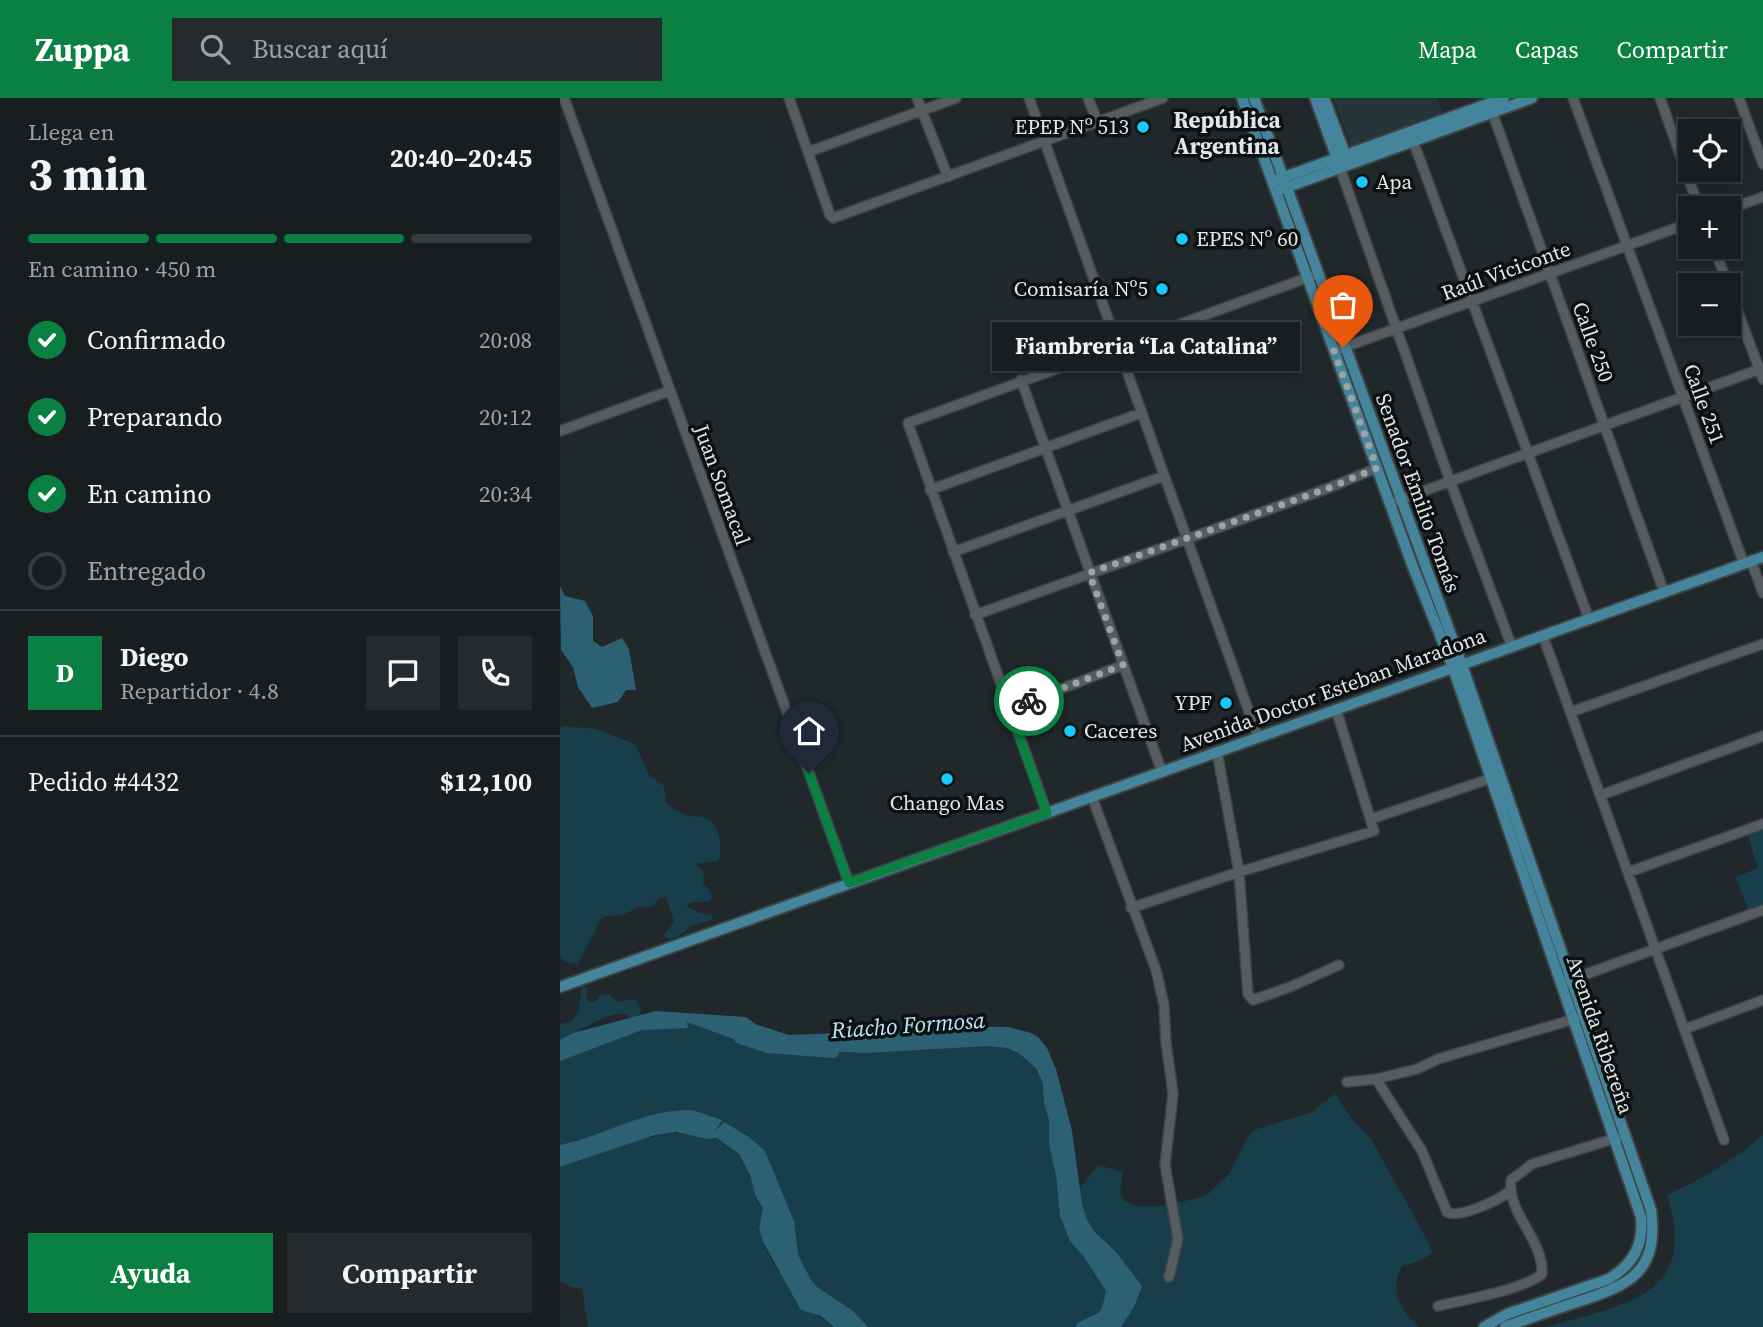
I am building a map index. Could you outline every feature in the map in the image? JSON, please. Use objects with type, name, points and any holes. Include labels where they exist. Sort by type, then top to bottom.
[{"type":"main road","name":"Senador Emilio Tomás","points":[[1242,98],[1279,184]]},
{"type":"main road","name":"Senador Emilio Tomás","points":[[1254,98],[1279,184],[1457,666]]},
{"type":"main road","points":[[1315,98],[1343,162]]},
{"type":"main road","points":[[1324,98],[1343,162]]},
{"type":"main road","points":[[1490,108],[1504,98]]},
{"type":"main road","points":[[1279,184],[1490,108],[1532,98]]},
{"type":"main road","name":"Senador Emilio Tomás","points":[[1339,349],[1377,468],[1395,501]]},
{"type":"main road","name":"Avenida Doctor Esteban Maradona","points":[[560,987],[1763,557]]},
{"type":"main road","name":"Avenida Ribereña","points":[[1457,666],[1620,1136],[1651,1210],[1653,1242],[1645,1265],[1634,1278],[1611,1291],[1506,1327]]},
{"type":"main road","name":"Avenida Ribereña","points":[[1484,1327],[1507,1314],[1609,1279],[1627,1266],[1635,1255],[1641,1242],[1641,1217],[1620,1136]]},
{"type":"street","name":"Juan Somacal","points":[[564,98],[849,883]]},
{"type":"street","points":[[789,98],[830,215],[834,218],[1163,98]]},
{"type":"street","points":[[917,98],[948,177]]},
{"type":"street","points":[[808,152],[956,98]]},
{"type":"street","points":[[1029,98],[1258,737]]},
{"type":"street","points":[[1088,98],[1098,123]]},
{"type":"street","name":"Calle 251","points":[[1573,98],[1683,397],[1748,562],[1763,593]]},
{"type":"street","points":[[1660,98],[1695,196]]},
{"type":"street","points":[[1739,98],[1763,164]]},
{"type":"street","name":"Calle 250","points":[[1490,108],[1664,592]]},
{"type":"street","points":[[1412,136],[1589,619]]},
{"type":"street","points":[[1343,162],[1396,330],[1512,647]]},
{"type":"street","points":[[1741,205],[1763,197]]},
{"type":"street","name":"Raúl Viciconte","points":[[1339,349],[1678,227]]},
{"type":"street","points":[[1047,813],[908,423],[1312,276]]},
{"type":"street","points":[[1395,501],[1683,397],[1762,372],[1741,320]]},
{"type":"street","points":[[1021,380],[1162,772]]},
{"type":"street","points":[[560,431],[669,391]]},
{"type":"street","points":[[930,490],[1141,413]]},
{"type":"street","points":[[975,615],[1326,489],[1377,468]]},
{"type":"street","points":[[953,552],[1164,476]]},
{"type":"street","points":[[1543,636],[1724,1140]]},
{"type":"street","points":[[1571,712],[1763,644]]},
{"type":"street","points":[[1009,709],[1123,665]]},
{"type":"street","points":[[1131,908],[1374,831],[1336,709]]},
{"type":"street","points":[[1601,795],[1763,736]]},
{"type":"street","points":[[1217,752],[1239,872],[1248,994],[1253,1000],[1290,988],[1339,965]]},
{"type":"street","points":[[1371,819],[1496,777]]},
{"type":"street","points":[[1092,797],[1156,970],[1164,1005],[1173,1094],[1165,1165],[1178,1239],[1169,1277]]},
{"type":"street","points":[[1629,872],[1763,824]]},
{"type":"street","points":[[1567,981],[1763,910]]},
{"type":"street","points":[[1685,1029],[1763,1000]]},
{"type":"street","points":[[1347,1082],[1376,1079],[1417,1069],[1438,1059],[1579,1017]]},
{"type":"street","points":[[1376,1079],[1422,1151],[1447,1212],[1456,1215],[1501,1198],[1510,1191]]},
{"type":"street","points":[[1438,1306],[1493,1293],[1542,1274],[1539,1256],[1510,1191],[1511,1180],[1532,1164],[1620,1136]]},
{"type":"shaded area","points":[[1333,98],[1437,98],[1442,113],[1352,147]]},
{"type":"shaded area","points":[[560,586],[565,596],[585,601],[593,616],[593,641],[602,647],[622,638],[629,649],[636,690],[626,690],[618,702],[592,708],[578,687],[573,667],[561,650]]},
{"type":"shaded area","points":[[563,726],[596,729],[635,744],[649,775],[664,786],[666,803],[685,815],[703,817],[713,823],[720,843],[718,861],[696,864],[704,873],[703,884],[711,892],[712,898],[708,902],[691,902],[687,906],[697,912],[713,915],[712,920],[694,925],[676,937],[663,936],[674,922],[666,897],[660,897],[653,906],[601,919],[578,964],[570,963],[560,956],[560,729]]},
{"type":"shaded area","points":[[1763,828],[1763,907],[1749,912],[1736,877],[1758,868],[1747,833]]},
{"type":"shaded area","points":[[582,985],[587,988],[587,999],[590,1003],[596,1002],[603,994],[618,1002],[635,999],[641,1009],[639,1019],[616,1014],[560,1040],[560,1024],[571,1022],[578,1013]]},
{"type":"shaded area","points":[[656,1011],[746,1017],[755,1024],[789,1035],[898,1031],[927,1026],[1009,1027],[1038,1037],[1047,1048],[1056,1069],[1072,1131],[1082,1204],[1087,1220],[1142,1286],[1134,1307],[1121,1327],[1081,1327],[1099,1313],[1106,1291],[1070,1241],[1060,1216],[1043,1083],[1036,1068],[1020,1054],[1008,1048],[987,1046],[866,1053],[787,1049],[739,1041],[687,1022],[688,1028],[642,1030],[560,1061],[560,1040],[573,1033]]},
{"type":"shaded area","points":[[686,1021],[768,1047],[829,1053],[993,1039],[1041,1065],[1062,1173],[1110,1265],[1104,1318],[1082,1327],[843,1327],[817,1305],[764,1183],[727,1133],[689,1124],[560,1158],[560,1046],[624,1029]]},
{"type":"shaded area","points":[[1335,1094],[1351,1118],[1371,1139],[1429,1243],[1432,1253],[1422,1260],[1402,1266],[1396,1283],[1398,1300],[1406,1314],[1419,1327],[1121,1327],[1134,1307],[1136,1280],[1085,1217],[1079,1190],[1098,1165],[1123,1172],[1120,1192],[1125,1201],[1135,1206],[1164,1206],[1206,1196],[1229,1174],[1254,1130],[1312,1112]]},
{"type":"shaded area","points":[[692,1110],[722,1120],[715,1131],[724,1122],[749,1137],[765,1151],[794,1221],[798,1255],[811,1280],[853,1311],[868,1327],[834,1327],[821,1316],[801,1310],[763,1242],[759,1229],[763,1208],[756,1197],[750,1175],[739,1154],[717,1138],[707,1139],[676,1132],[655,1135],[560,1167],[560,1145],[640,1118]]},
{"type":"shaded area","points":[[668,1133],[717,1138],[733,1148],[744,1162],[763,1208],[759,1229],[774,1264],[801,1309],[808,1309],[834,1327],[588,1327],[582,1289],[560,1281],[560,1167]]},
{"type":"shaded area","points":[[1763,1135],[1763,1327],[1547,1327],[1602,1311],[1648,1291],[1664,1276],[1673,1256],[1674,1229],[1667,1195],[1741,1153]]},
{"type":"waterway","name":"Riacho Formosa","points":[[740,1038],[768,1047],[833,1052]]},
{"type":"waterway","name":"Riacho Formosa","points":[[1082,1327],[1097,1321],[1111,1310],[1119,1289]]},
{"type":"way so far","points":[[1029,701],[1123,665],[1089,573],[1326,489],[1377,468],[1334,351],[1343,347]]},
{"type":"place","name":"EPEP Nº 513","points":[[1143,127]]},
{"type":"place","name":"Apa","points":[[1362,182]]},
{"type":"place","name":"EPES Nº 60","points":[[1182,239]]},
{"type":"place","name":"Comisaría Nº5","points":[[1162,289]]},
{"type":"place","name":"Fiambreria “La Catalina”","points":[[1343,347]]},
{"type":"place","name":"YPF","points":[[1226,703]]},
{"type":"place","name":"Caceres","points":[[1070,731]]},
{"type":"place","name":"Chango Mas","points":[[947,779]]},
{"type":"district","name":"República Argentina","points":[[1227,133]]},
{"type":"route","points":[[809,773],[849,883],[1047,813],[1009,709],[1029,701]]}]
